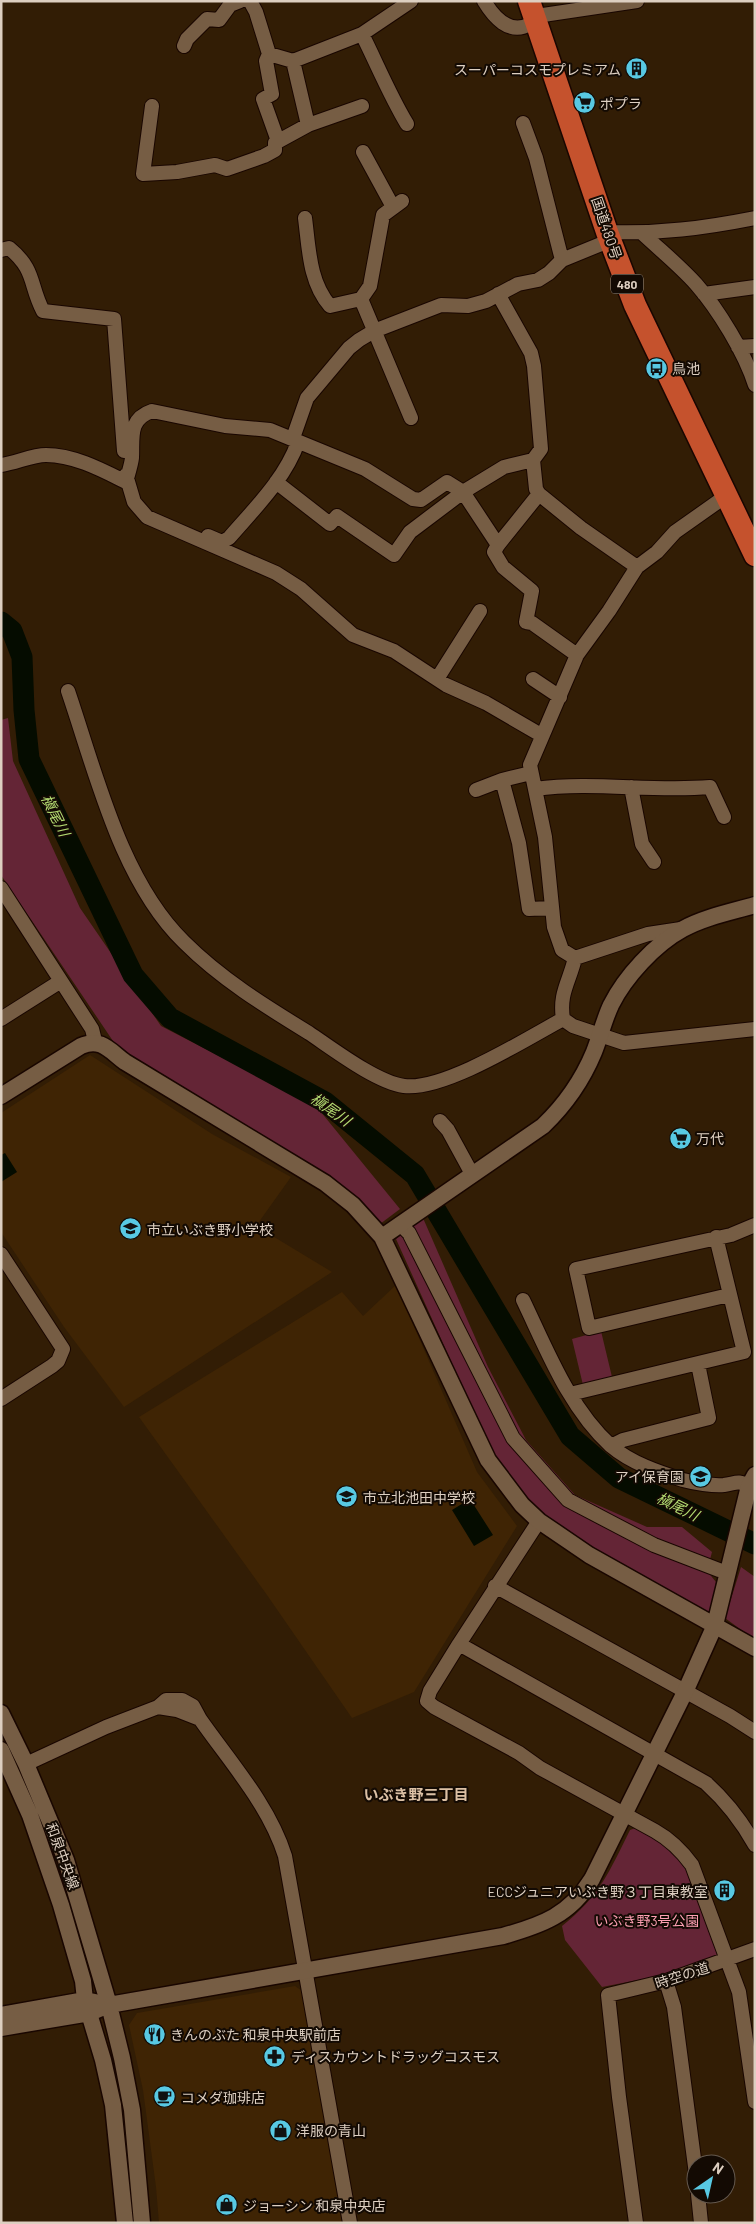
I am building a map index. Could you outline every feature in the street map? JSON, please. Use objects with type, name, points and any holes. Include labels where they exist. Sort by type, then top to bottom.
[{"type":"highway","name":"国道480号","points":[[532,10],[609,236],[635,305],[755,555]]},
{"type":"street","points":[[184,46],[187,39],[207,19],[220,20],[230,5],[240,1]]},
{"type":"street","points":[[250,1],[256,12],[269,54],[266,61],[272,94],[263,99],[278,142]]},
{"type":"street","points":[[269,54],[293,61],[362,34],[411,1]]},
{"type":"street","points":[[484,1],[493,16],[514,28],[529,24],[532,10],[543,15],[638,1]]},
{"type":"street","points":[[362,34],[386,81],[393,102],[407,124]]},
{"type":"street","points":[[293,61],[308,125]]},
{"type":"street","points":[[152,106],[143,174],[177,172],[215,165],[227,168],[264,156],[275,150],[275,143],[308,125],[362,106]]},
{"type":"street","points":[[523,123],[536,158],[562,260]]},
{"type":"street","points":[[304,218],[312,272],[320,295],[330,306],[361,299],[370,286],[383,215],[397,204],[363,152]]},
{"type":"street","points":[[186,534],[197,531],[222,542],[229,538],[276,482],[293,457],[307,398],[349,348],[374,331],[440,305],[468,306],[486,301],[518,284],[538,280],[550,273],[562,260],[609,236],[703,229],[755,218]]},
{"type":"street","points":[[642,233],[704,294],[738,347],[748,365],[755,385]]},
{"type":"street","points":[[1,250],[9,248],[21,258],[32,277],[37,299],[43,311],[114,319],[126,482],[134,502],[147,517],[276,573],[301,589],[354,635],[394,651],[437,679],[541,735]]},
{"type":"street","points":[[704,294],[755,287]]},
{"type":"street","points":[[276,482],[330,524],[337,516],[394,555],[410,532],[463,492],[504,467],[533,460],[541,449],[531,353],[498,294]]},
{"type":"street","points":[[361,299],[411,418]]},
{"type":"street","points":[[738,347],[755,346]]},
{"type":"street","points":[[126,482],[132,460],[134,426],[142,414],[152,411],[226,426],[270,430],[366,469],[385,480],[401,493],[417,500],[421,500],[447,482],[463,492],[498,545]]},
{"type":"street","points":[[1,465],[45,454],[61,456],[93,466],[126,482]]},
{"type":"street","points":[[533,460],[536,489],[539,494],[581,528],[637,567]]},
{"type":"street","points":[[539,494],[494,552],[503,567],[532,591],[526,622],[532,623],[577,655]]},
{"type":"street","points":[[726,496],[675,532],[656,552],[637,567],[609,611],[577,655],[560,698],[541,735],[530,765],[546,837],[554,927],[562,950],[576,958],[648,934],[682,929],[711,917],[755,905]]},
{"type":"street","points":[[417,500],[428,519]]},
{"type":"street","points":[[437,679],[480,611]]},
{"type":"street","points":[[533,679],[560,698]]},
{"type":"street","points":[[68,691],[125,855],[153,904],[183,942],[221,974],[263,1004],[376,1076],[404,1086],[430,1083],[467,1070],[563,1019]]},
{"type":"street","points":[[476,790],[502,780],[531,773]]},
{"type":"street","points":[[502,780],[519,843],[528,908],[551,908]]},
{"type":"street","points":[[534,789],[562,785],[690,789],[710,787],[724,817]]},
{"type":"street","points":[[631,787],[642,844],[654,862]]},
{"type":"street","points":[[1,888],[92,1029],[95,1042]]},
{"type":"street","points":[[382,1237],[543,1126],[559,1111],[578,1086],[611,1006],[633,971],[650,954],[682,929]]},
{"type":"street","points":[[576,958],[572,974],[562,994],[561,1006],[563,1019],[573,1026],[624,1043],[755,1029]]},
{"type":"street","points":[[1,1019],[61,981]]},
{"type":"street","points":[[1,1096],[81,1046],[95,1042],[104,1045],[125,1062],[325,1183],[353,1205],[382,1237],[488,1460],[507,1486],[539,1521],[589,1555],[755,1648]]},
{"type":"street","points":[[447,1123],[469,1176]]},
{"type":"street","points":[[402,1223],[409,1233],[513,1438],[568,1500],[654,1545],[719,1570],[729,1568]]},
{"type":"street","points":[[729,1295],[589,1328],[576,1269],[731,1235],[755,1225]]},
{"type":"street","points":[[570,1394],[749,1351],[729,1295],[716,1237]]},
{"type":"street","points":[[1,1254],[63,1349],[58,1362],[1,1399]]},
{"type":"street","points":[[1,2014],[109,2005],[503,1936],[537,1927],[561,1913],[584,1891],[685,1692],[715,1625],[750,1485],[739,1481],[723,1485],[686,1481],[650,1469],[611,1446],[597,1431],[570,1394],[538,1319],[523,1300]]},
{"type":"street","points":[[611,1446],[623,1440],[709,1418],[698,1364]]},
{"type":"street","points":[[539,1521],[458,1644],[430,1691],[427,1701],[434,1707],[519,1753],[540,1768],[673,1842],[692,1865],[738,1992],[755,2102]]},
{"type":"street","points":[[495,1586],[755,1732]]},
{"type":"street","points":[[458,1644],[706,1783],[741,1819],[755,1845]]},
{"type":"street","points":[[13,1770],[158,1706],[166,1700],[182,1700],[193,1706],[200,1719],[267,1814],[280,1840],[285,1856],[350,2223]]},
{"type":"street","name":"和泉中央線","points":[[1,1713],[13,1770],[61,1905],[83,1981],[87,2007],[113,2105],[125,2223]]},
{"type":"street","name":"和泉中央線","points":[[1,1750],[66,1860],[109,2005],[132,2110],[142,2223]]},
{"type":"street","name":"時空の道","points":[[636,2223],[619,2097],[608,1995],[666,1981],[755,1949]]},
{"type":"street","points":[[666,1981],[674,2007],[693,2154]]},
{"type":"street","points":[[1,2028],[87,2007]]},
{"type":"street","points":[[699,2204],[701,2223]]},
{"type":"shaded area","name":"市立いぶき野小学校","points":[[90,1055],[212,1134],[291,1177],[256,1226],[332,1272],[124,1407],[64,1327],[1,1232],[1,1113]]},
{"type":"shaded area","points":[[5,1153],[17,1172],[1,1182],[1,1155]]},
{"type":"shaded area","name":"市立北池田中学校","points":[[396,1285],[477,1472],[517,1526],[414,1692],[352,1718],[267,1595],[139,1417],[342,1292],[363,1316]]},
{"type":"shaded area","points":[[470,1499],[493,1535],[474,1546],[452,1510]]},
{"type":"shaded area","points":[[295,1986],[302,1991],[343,2223],[159,2223],[143,2090],[129,2025],[137,2013]]},
{"type":"green space","points":[[8,718],[13,761],[80,908],[161,1026],[316,1106],[400,1209],[380,1224],[130,1059],[113,1041],[1,875],[1,720]]},
{"type":"green space","points":[[423,1218],[488,1367],[526,1440],[575,1495],[647,1527],[682,1527],[712,1552],[707,1571],[716,1582],[710,1615],[591,1551],[541,1515],[500,1470],[396,1239]]},
{"type":"green space","points":[[601,1331],[612,1377],[583,1385],[572,1339]]},
{"type":"green space","points":[[741,1567],[755,1577],[755,1640],[725,1618]]},
{"type":"green space","name":"いぶき野3号公園","points":[[638,1827],[660,1839],[687,1867],[719,1950],[716,1956],[663,1975],[602,1987],[565,1940],[562,1926],[595,1894],[630,1830]]},
{"type":"waterway","name":"槇尾川","points":[[1,622],[12,631],[22,657],[24,710],[29,759],[133,975],[170,1018],[325,1102],[415,1175],[570,1436],[619,1478],[755,1544]]},
{"type":"place","name":"スーパーコスモプレミアム","points":[[637,69]]},
{"type":"place","name":"ポプラ","points":[[584,103]]},
{"type":"place","name":"鳥池","points":[[656,368]]},
{"type":"place","name":"万代","points":[[680,1138]]},
{"type":"place","name":"市立いぶき野小学校","points":[[131,1229]]},
{"type":"place","name":"アイ保育園","points":[[700,1476]]},
{"type":"place","name":"市立北池田中学校","points":[[347,1497]]},
{"type":"place","name":"ECCジュニアいぶき野３丁目東教室","points":[[724,1891]]},
{"type":"place","name":"きんのぶた 和泉中央駅前店","points":[[154,2034]]},
{"type":"place","name":"ディスカウントドラッグコスモス","points":[[275,2056]]},
{"type":"place","name":"コメダ珈琲店","points":[[165,2097]]},
{"type":"place","name":"洋服の青山","points":[[280,2130]]},
{"type":"place","name":"ジョーシン 和泉中央店","points":[[227,2205]]},
{"type":"district","name":"いぶき野三丁目","points":[[416,1794]]}]
